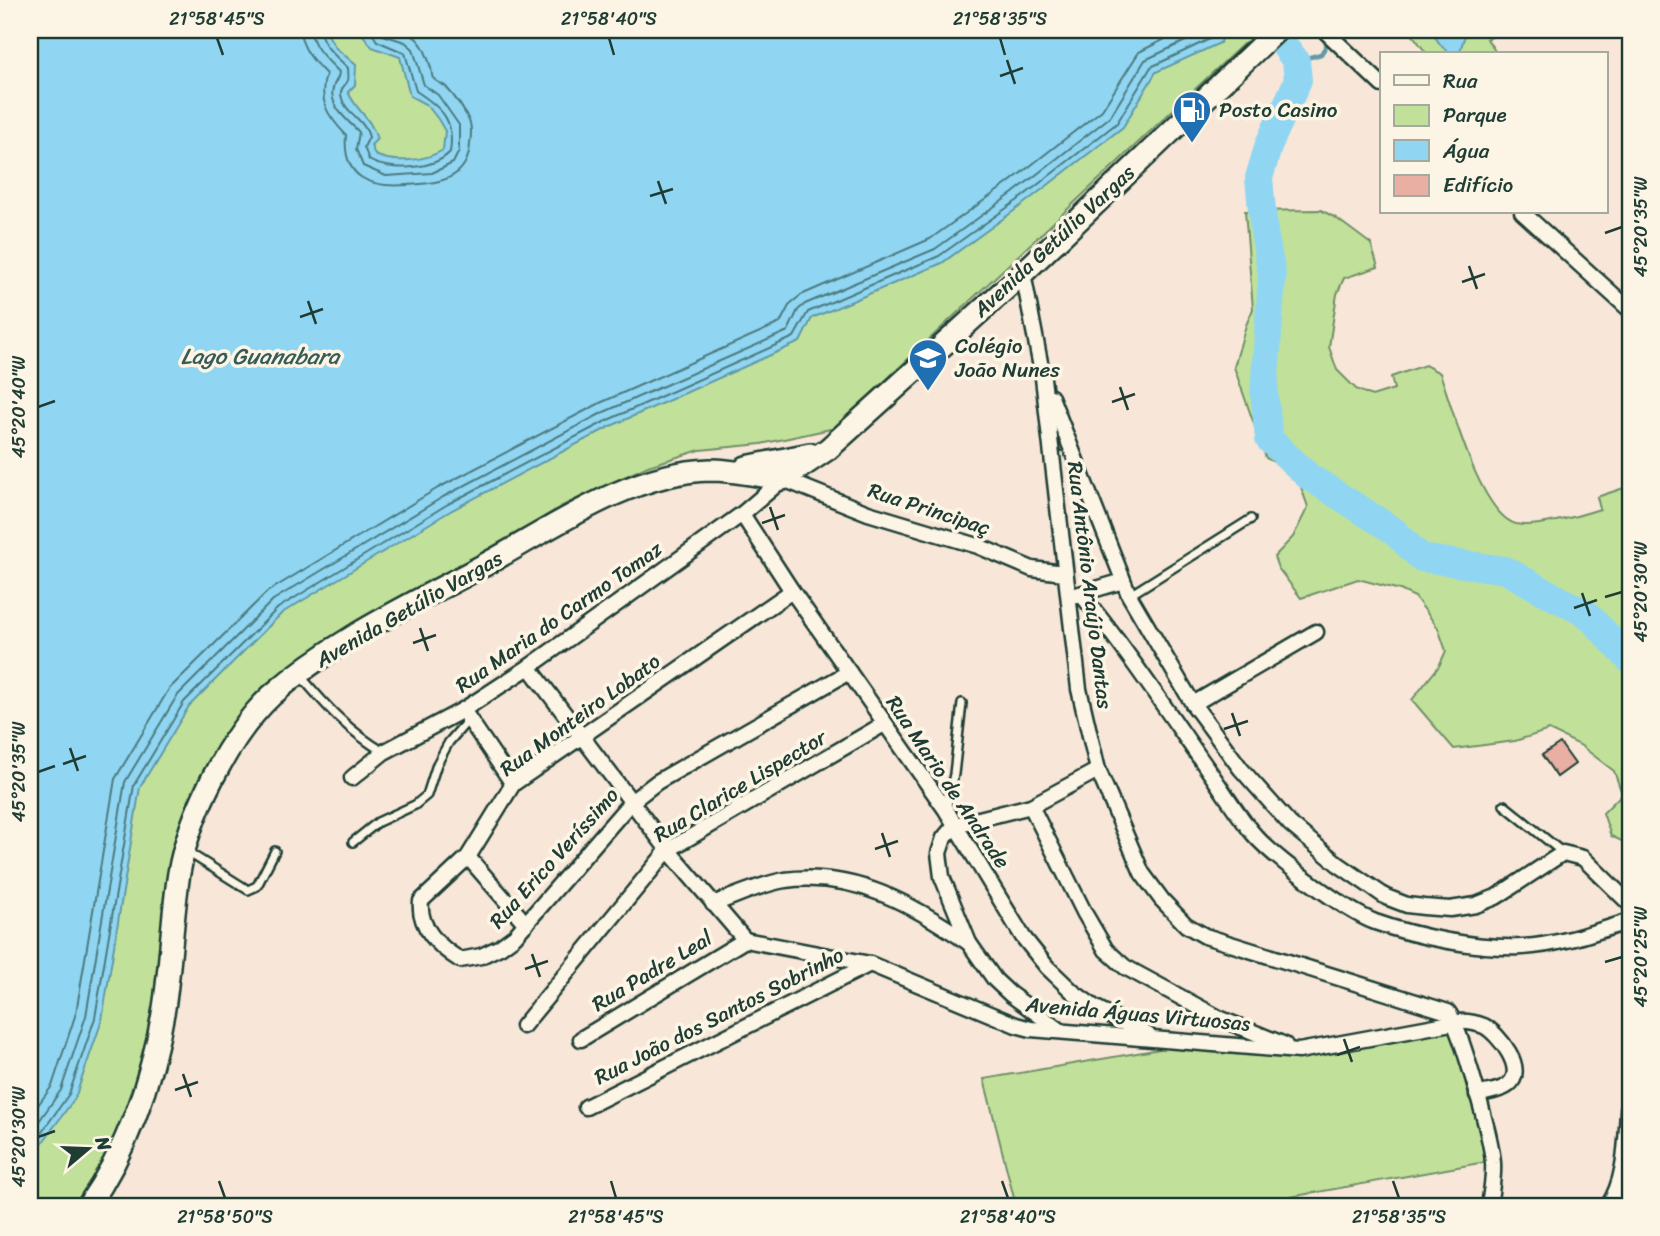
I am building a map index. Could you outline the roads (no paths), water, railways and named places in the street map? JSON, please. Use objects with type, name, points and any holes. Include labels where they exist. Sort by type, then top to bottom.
[{"type":"main road","name":"Avenida Getúlio Vargas","points":[[712,470],[783,479],[828,449],[1023,273],[1277,30]]},
{"type":"main road","name":"Avenida Getúlio Vargas","points":[[88,1206],[104,1184],[132,1127],[148,1078],[164,1008],[180,871],[186,850],[211,784],[232,742],[271,697],[335,647],[600,502],[652,479],[680,472],[769,464],[828,449]]},
{"type":"street","points":[[1324,30],[1380,83]]},
{"type":"street","points":[[1524,214],[1630,310]]},
{"type":"street","name":"Rua Antônio Araújo Dantas","points":[[1023,273],[1043,378],[1064,573],[1075,596],[1079,689],[1098,770],[1142,873],[1186,925],[1205,936],[1444,1009],[1455,1023],[1472,1021],[1486,1027],[1502,1041],[1512,1059],[1513,1075],[1509,1084],[1477,1095]]},
{"type":"street","points":[[1043,378],[1129,595],[1193,704],[1241,769],[1290,824],[1338,864],[1386,897],[1407,905],[1450,909],[1476,905],[1496,897],[1563,853],[1583,858],[1630,904]]},
{"type":"street","name":"Rua Principaç","points":[[783,479],[868,513],[978,546],[1032,569],[1064,573]]},
{"type":"street","name":"Rua Maria do Carmo Tomaz","points":[[352,778],[384,751],[466,715],[528,667],[742,514],[783,479]]},
{"type":"street","name":"Rua Mario de Andrade","points":[[742,514],[792,591],[946,810],[1023,937],[1073,992],[1094,1007],[1152,1037]]},
{"type":"street","points":[[1123,581],[1075,596],[1116,639],[1252,833],[1291,867],[1328,894],[1373,922],[1429,937],[1483,944],[1521,947],[1562,941],[1630,921]]},
{"type":"street","name":"Rua Monteiro Lobato","points":[[421,901],[468,856],[513,784],[792,591]]},
{"type":"street","points":[[1193,704],[1316,632]]},
{"type":"street","points":[[528,667],[668,850],[745,940]]},
{"type":"street","name":"Rua Erico Veríssimo","points":[[421,901],[422,921],[427,931],[460,960],[471,960],[500,947],[526,924],[631,802],[657,782],[849,673]]},
{"type":"street","points":[[466,715],[513,784]]},
{"type":"street","name":"Rua Clarice Lispector","points":[[523,1026],[668,850],[884,724]]},
{"type":"street","points":[[1062,1031],[995,980],[969,943],[942,877],[939,853],[942,843],[955,825],[1031,806],[1098,770]]},
{"type":"street","points":[[1031,806],[1106,950],[1125,967],[1219,1018],[1299,1051]]},
{"type":"street","points":[[468,856],[526,924]]},
{"type":"street","points":[[713,904],[782,881],[816,878],[846,883],[897,898],[969,943]]},
{"type":"street","name":"Avenida Águas Virtuosas","points":[[745,940],[870,964],[1016,1025],[1062,1031],[1299,1051],[1455,1023]]},
{"type":"street","name":"Rua Padre Leal","points":[[581,1038],[745,940]]},
{"type":"street","name":"Rua João dos Santos Sobrinho","points":[[586,1107],[870,964]]},
{"type":"street","points":[[1455,1023],[1493,1161],[1489,1206]]},
{"type":"street","points":[[1608,1206],[1619,1180],[1630,1092]]},
{"type":"lane","points":[[1129,595],[1251,519]]},
{"type":"lane","points":[[299,674],[328,710],[361,739],[384,751]]},
{"type":"lane","points":[[946,810],[954,774],[962,703]]},
{"type":"lane","points":[[353,842],[377,822],[415,805],[427,795],[437,764],[466,715]]},
{"type":"lane","points":[[1504,805],[1563,853]]},
{"type":"lane","points":[[186,850],[248,890],[257,886],[275,851]]},
{"type":"water","name":"Lago Guanabara","points":[[30,30],[325,30],[336,48],[356,65],[355,85],[348,92],[374,131],[377,139],[371,145],[375,155],[392,160],[410,160],[428,157],[443,150],[445,131],[427,105],[410,96],[400,57],[372,47],[363,35],[364,30],[1227,30],[1220,43],[1156,72],[1123,127],[942,263],[812,318],[800,342],[611,426],[452,510],[282,613],[189,706],[140,787],[102,1020],[75,1098],[30,1157]]},
{"type":"water","points":[[1431,30],[1450,30],[1465,35],[1460,52],[1445,50]]},
{"type":"waterway","points":[[1273,30],[1296,61],[1298,80],[1269,144],[1259,178],[1264,232],[1272,275],[1264,392],[1269,439],[1308,476],[1394,531],[1421,558],[1505,570],[1588,615],[1630,660]]},
{"type":"waterway","points":[[1296,61],[1321,54],[1336,30]]},
{"type":"place","name":"Posto Casino","points":[[1192,144]]},
{"type":"place","name":"Colégio João Nunes","points":[[928,392]]}]
